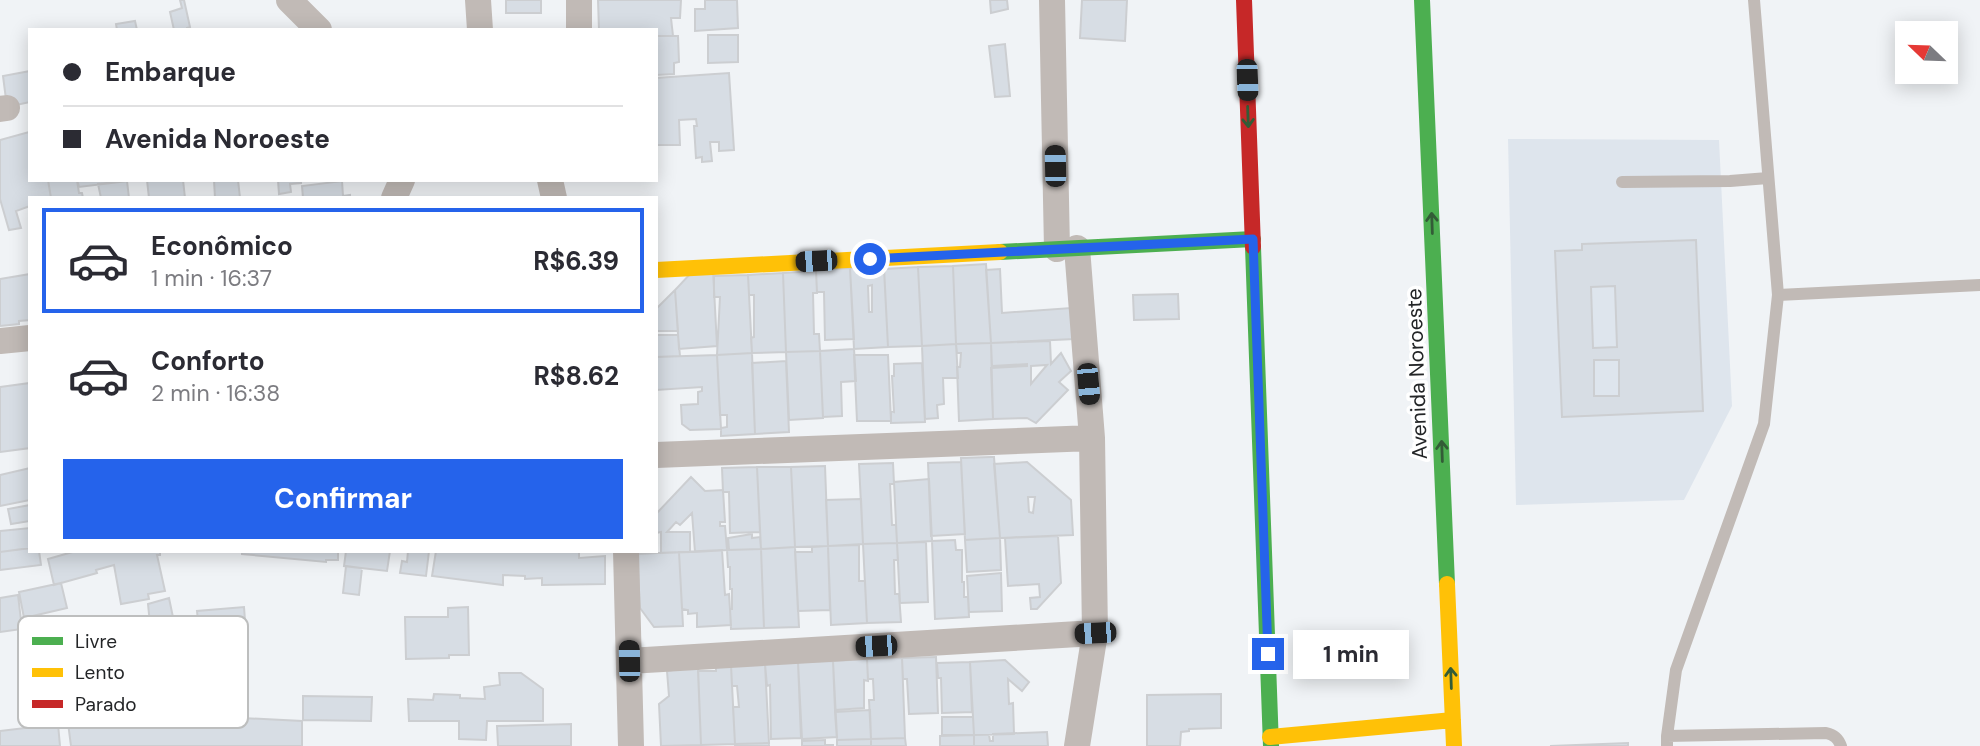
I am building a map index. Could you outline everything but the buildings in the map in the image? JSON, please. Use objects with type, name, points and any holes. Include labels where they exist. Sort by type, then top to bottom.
[{"type":"street","points":[[289,0],[317,28]]},
{"type":"street","points":[[478,0],[480,28]]},
{"type":"street","points":[[579,0],[579,28]]},
{"type":"street","points":[[1052,0],[1067,249],[1092,439],[1095,633],[1077,746]]},
{"type":"street","points":[[1244,0],[1271,741],[1453,720]]},
{"type":"street","name":"Avenida Noroeste","points":[[1422,0],[1454,746]]},
{"type":"street","points":[[658,270],[1253,239]]},
{"type":"street","points":[[0,341],[28,338]]},
{"type":"street","points":[[658,455],[1092,439]]},
{"type":"street","points":[[626,553],[631,746]]},
{"type":"street","points":[[629,661],[1095,633]]},
{"type":"lane","points":[[1754,0],[1778,295],[1764,424],[1676,670],[1667,741],[1826,733],[1834,735],[1840,746]]},
{"type":"lane","points":[[1622,182],[1768,178]]},
{"type":"lane","points":[[1778,295],[1980,285]]},
{"type":"shaded area","points":[[1508,139],[1719,140],[1732,406],[1684,500],[1516,505]]},
{"type":"traffic: fast","points":[[1422,0],[1447,584]]},
{"type":"traffic: fast","points":[[1000,252],[1253,239]]},
{"type":"traffic: fast","points":[[1253,247],[1271,746]]},
{"type":"traffic: slow","points":[[658,270],[1000,252]]},
{"type":"traffic: slow","points":[[1447,584],[1454,746]]},
{"type":"traffic: slow","points":[[1270,737],[1453,720]]},
{"type":"traffic: jam","points":[[1244,0],[1253,247]]},
{"type":"route","points":[[870,259],[1253,239],[1268,654]]}]
